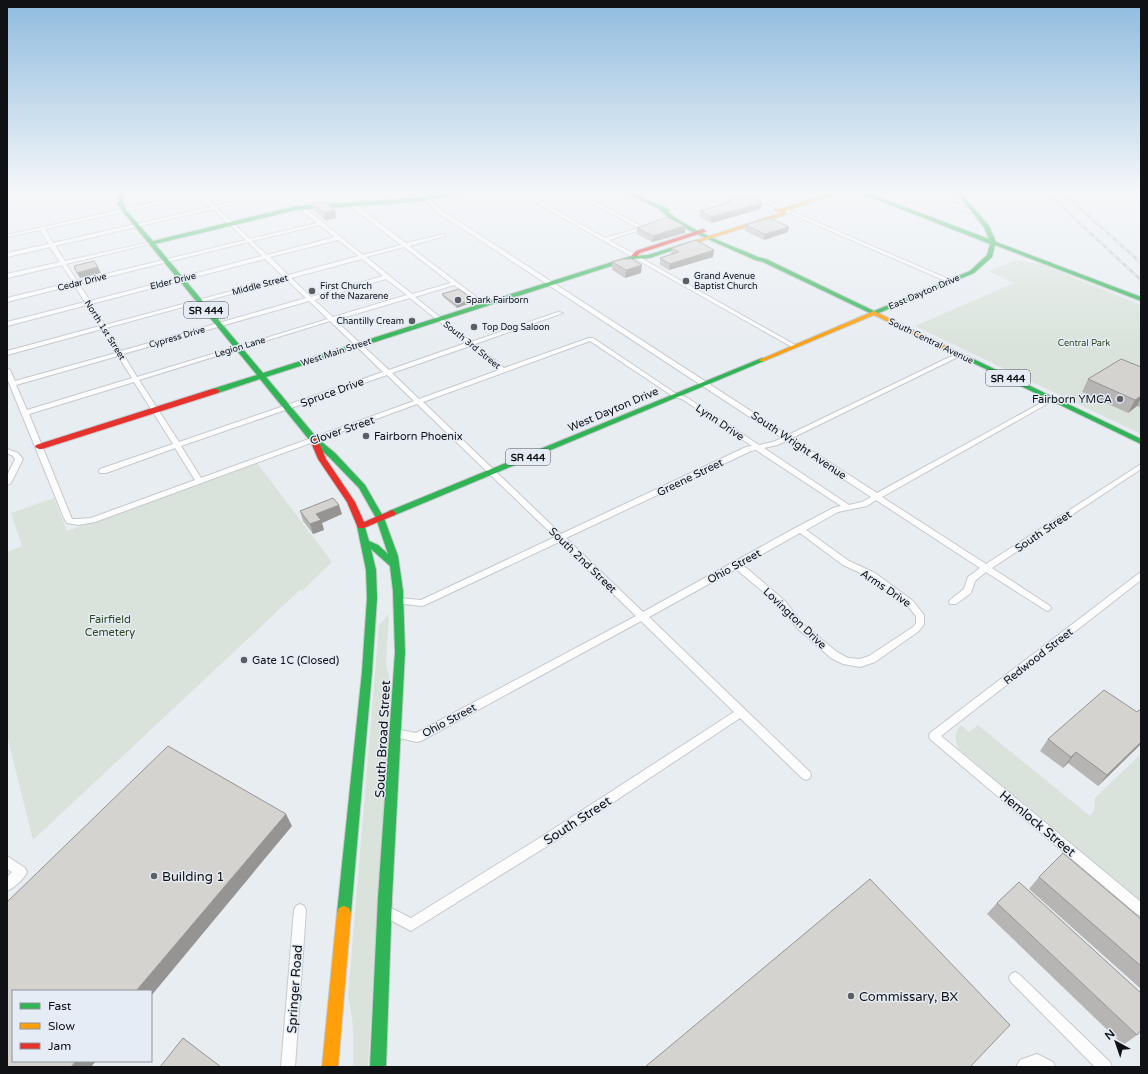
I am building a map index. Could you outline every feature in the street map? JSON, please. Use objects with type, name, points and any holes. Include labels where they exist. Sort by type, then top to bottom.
[{"type":"main road","name":"SR 444","points":[[151,243],[261,376]]},
{"type":"main road","name":"West Main Street","points":[[39,447],[633,257],[648,257],[683,243]]},
{"type":"main road","name":"South Central Avenue","points":[[728,243],[757,259],[764,260],[1141,442]]},
{"type":"main road","points":[[993,243],[990,256],[1010,252],[1027,255]]},
{"type":"main road","points":[[996,243],[1141,299]]},
{"type":"main road","name":"East Dayton Drive","points":[[874,313],[972,272],[990,256]]},
{"type":"main road","name":"West Dayton Drive","points":[[361,526],[874,313]]},
{"type":"main road","name":"South Broad Street","points":[[261,376],[314,440],[332,455],[362,487],[380,518],[393,556],[398,601],[400,652],[385,911],[378,1067]]},
{"type":"main road","name":"South Broad Street","points":[[314,440],[322,459],[348,497],[361,526],[371,570],[372,598],[367,672],[330,1067]]},
{"type":"main road","points":[[364,543],[375,547],[394,565]]},
{"type":"street","points":[[7,254],[56,243]]},
{"type":"street","points":[[7,276],[150,243]]},
{"type":"street","name":"Cedar Drive","points":[[7,300],[237,243]]},
{"type":"street","name":"South 2nd Street","points":[[252,243],[806,775]]},
{"type":"street","name":"Elder Drive","points":[[7,324],[320,243]]},
{"type":"street","name":"South 3rd Street","points":[[346,243],[504,371]]},
{"type":"street","points":[[403,243],[484,305]]},
{"type":"street","name":"Middle Street","points":[[7,353],[412,243]]},
{"type":"street","name":"South Wright Avenue","points":[[489,243],[1047,608]]},
{"type":"street","points":[[610,243],[794,346]]},
{"type":"street","points":[[861,243],[950,281]]},
{"type":"street","name":"North 1st Street","points":[[52,244],[199,481]]},
{"type":"street","name":"Cypress Drive","points":[[13,384],[387,276]]},
{"type":"street","name":"Legion Lane","points":[[25,413],[332,319],[456,284]]},
{"type":"street","name":"Spruce Drive","points":[[103,471],[560,314]]},
{"type":"street","name":"Clover Street","points":[[7,370],[68,518],[78,522],[92,520],[592,339]]},
{"type":"street","name":"Lynn Drive","points":[[592,339],[676,396],[684,398],[758,447],[847,508]]},
{"type":"street","name":"Greene Street","points":[[398,601],[422,604],[749,449],[775,444],[786,437],[960,354]]},
{"type":"street","name":"Ohio Street","points":[[395,732],[417,738],[642,617],[836,510],[860,506],[877,497],[1052,399]]},
{"type":"street","points":[[7,483],[18,460],[18,456],[11,452]]},
{"type":"street","name":"South Street","points":[[953,602],[968,590],[971,579],[1141,466]]},
{"type":"street","name":"Arms Drive","points":[[800,529],[846,563],[872,575],[915,607],[920,615],[920,624],[916,629],[898,641]]},
{"type":"street","name":"Lovington Drive","points":[[736,564],[782,603],[800,626],[840,659],[853,663],[867,662],[898,641]]},
{"type":"street","name":"Redwood Street","points":[[934,736],[1141,576]]},
{"type":"street","name":"South Street","points":[[385,911],[411,925],[545,841],[741,712]]},
{"type":"street","name":"Hemlock Street","points":[[934,736],[1141,910]]},
{"type":"street","points":[[7,862],[21,872],[7,885]]},
{"type":"street","name":"Springer Road","points":[[288,1067],[300,910]]},
{"type":"street","points":[[1015,978],[1105,1067]]},
{"type":"street","points":[[1023,1067],[1025,1065],[1043,1064]]},
{"type":"green space","name":"Central Park","points":[[1017,261],[1041,264],[1141,305],[1141,434],[915,326],[1014,283],[988,271]]},
{"type":"green space","name":"Fairfield Cemetery","points":[[257,463],[332,562],[302,591],[300,590],[33,840],[7,736],[7,552],[22,546],[11,513],[54,498],[67,531]]},
{"type":"green space","points":[[389,614],[386,664],[391,685],[368,1067],[353,1067],[353,1032],[348,997],[379,625]]},
{"type":"green space","points":[[961,725],[969,732],[978,725],[1090,816],[1094,810],[1095,798],[1141,754],[1141,903],[959,749],[956,743],[956,734]]},
{"type":"building","points":[[687,243],[702,243],[714,250],[670,264],[660,258],[679,252],[672,248]]},
{"type":"building","points":[[623,259],[632,259],[642,265],[626,270],[612,262]]},
{"type":"building","points":[[94,261],[98,267],[77,273],[74,266]]},
{"type":"building","name":"Spark Fairborn","points":[[459,289],[473,299],[456,305],[442,294]]},
{"type":"building","points":[[1121,359],[1141,367],[1141,396],[1135,400],[1088,379]]},
{"type":"building","points":[[333,498],[339,505],[316,514],[321,520],[310,524],[300,511]]},
{"type":"building","points":[[1104,690],[1137,712],[1139,710],[1141,711],[1141,742],[1107,775],[1076,752],[1071,757],[1048,739]]},
{"type":"building","name":"Building 1","points":[[168,746],[286,814],[137,990],[12,990],[12,1062],[75,1062],[71,1067],[7,1067],[7,902]]},
{"type":"building","points":[[1063,853],[1141,919],[1141,966],[1039,877]]},
{"type":"building","name":"Commissary, BX","points":[[870,879],[1010,1025],[970,1067],[645,1067]]},
{"type":"building","points":[[1019,882],[1141,993],[1141,1030],[1137,1035],[997,903]]},
{"type":"building","points":[[183,1038],[221,1067],[160,1067]]},
{"type":"railway","points":[[1101,243],[1141,280]]},
{"type":"railway","points":[[1119,243],[1141,263]]},
{"type":"traffic: fast","points":[[151,243],[314,440],[332,455],[362,487],[380,518]]},
{"type":"traffic: fast","points":[[215,391],[633,257],[648,257],[691,243]]},
{"type":"traffic: fast","points":[[721,243],[757,259],[764,260],[874,313],[972,272],[990,256],[993,243]]},
{"type":"traffic: fast","points":[[994,243],[1141,299]]},
{"type":"traffic: fast","points":[[967,358],[1141,442]]},
{"type":"traffic: fast","points":[[392,513],[762,360]]},
{"type":"traffic: fast","points":[[378,1067],[385,898],[400,652],[398,591],[393,556],[380,518]]},
{"type":"traffic: fast","points":[[344,913],[367,672],[372,598],[371,570],[361,526]]},
{"type":"traffic: fast","points":[[364,543],[375,547],[394,565]]},
{"type":"traffic: slow","points":[[762,360],[874,313],[967,358]]},
{"type":"traffic: slow","points":[[330,1067],[344,913]]},
{"type":"traffic: jam","points":[[634,256],[638,252],[665,243]]},
{"type":"traffic: jam","points":[[39,447],[215,391]]},
{"type":"traffic: jam","points":[[314,440],[322,459],[351,502],[361,526],[392,513]]},
{"type":"place","name":"Grand Avenue Baptist Church","points":[[686,281]]},
{"type":"place","name":"First Church of the Nazarene","points":[[312,291]]},
{"type":"place","name":"Spark Fairborn","points":[[458,300]]},
{"type":"place","name":"Chantilly Cream","points":[[412,321]]},
{"type":"place","name":"Top Dog Saloon","points":[[474,327]]},
{"type":"place","name":"Fairborn YMCA","points":[[1120,399]]},
{"type":"place","name":"Fairborn Phoenix","points":[[366,436]]},
{"type":"place","name":"Gate 1C (Closed)","points":[[244,660]]},
{"type":"place","name":"Building 1","points":[[154,876]]},
{"type":"place","name":"Commissary, BX","points":[[851,996]]}]
